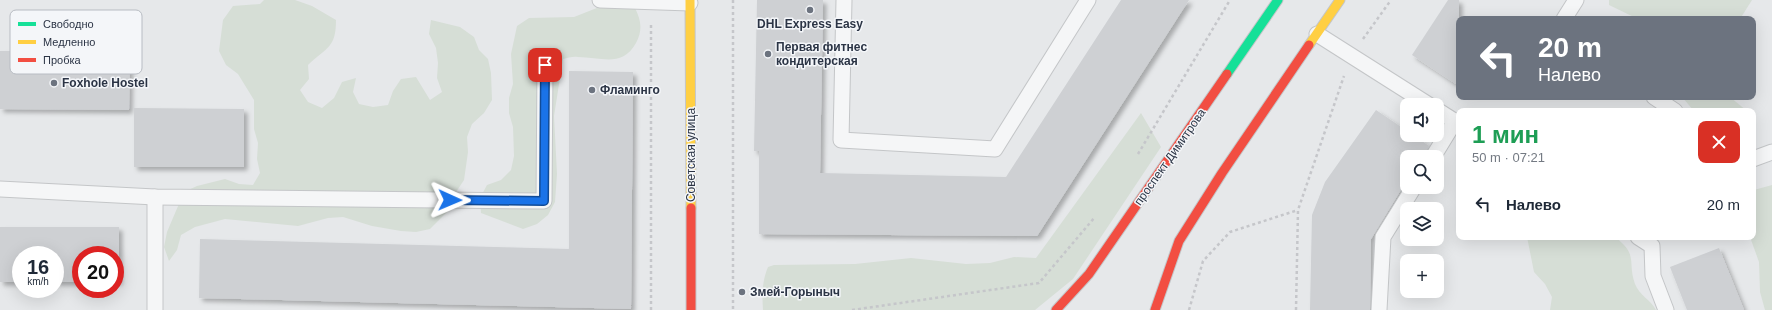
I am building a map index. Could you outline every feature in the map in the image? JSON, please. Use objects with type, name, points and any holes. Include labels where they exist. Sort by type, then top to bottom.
[{"type":"main road","name":"проспект Димитрова","points":[[1056,310],[1089,274],[1278,0]]},
{"type":"main road","points":[[1155,310],[1179,241],[1222,174],[1340,0]]},
{"type":"main road","name":"Советская улица","points":[[690,2],[691,310]]},
{"type":"lane","points":[[600,0],[651,3],[690,2]]},
{"type":"lane","points":[[844,0],[841,140],[995,149],[1088,0]]},
{"type":"lane","points":[[1566,16],[1576,0]]},
{"type":"lane","points":[[1317,34],[1418,98]]},
{"type":"lane","points":[[0,189],[155,196],[544,201],[545,65]]},
{"type":"lane","points":[[1658,100],[1670,108]]},
{"type":"lane","points":[[1444,115],[1456,122]]},
{"type":"lane","points":[[1438,150],[1456,124]]},
{"type":"lane","points":[[1756,158],[1772,152]]},
{"type":"lane","points":[[1378,310],[1383,237],[1410,194]]},
{"type":"lane","points":[[155,196],[155,310]]},
{"type":"lane","points":[[1656,241],[1653,276],[1666,310]]},
{"type":"path","points":[[733,0],[733,310]]},
{"type":"path","points":[[1135,160],[1230,0]]},
{"type":"path","points":[[1296,310],[1298,210],[1350,56],[1391,0]]},
{"type":"path","points":[[651,3],[651,310]]},
{"type":"path","points":[[1189,310],[1203,261],[1230,232],[1298,210]]},
{"type":"path","points":[[852,310],[1039,283],[1100,211]]},
{"type":"shaded area","points":[[264,0],[295,0],[312,6],[336,20],[336,29],[332,42],[308,65],[309,79],[300,90],[308,102],[322,108],[334,98],[342,82],[356,78],[353,92],[359,104],[373,107],[388,105],[393,91],[401,79],[416,77],[430,100],[442,92],[437,78],[438,63],[436,48],[429,34],[431,20],[460,27],[474,37],[479,50],[488,59],[491,73],[492,100],[484,113],[472,124],[467,137],[468,152],[464,180],[456,192],[453,206],[430,229],[416,232],[401,231],[372,226],[343,217],[328,218],[298,226],[225,219],[195,227],[181,235],[177,250],[169,261],[164,247],[167,232],[184,192],[197,186],[225,179],[239,184],[253,185],[260,173],[257,159],[258,143],[254,129],[254,100],[238,74],[226,65],[219,51],[223,20],[233,6],[260,4]]},
{"type":"shaded area","points":[[1609,0],[1752,0],[1742,16],[1632,16],[1609,5]]},
{"type":"shaded area","points":[[607,4],[635,8],[640,21],[640,34],[630,51],[624,56],[618,58],[603,59],[574,57],[563,59],[554,116],[557,174],[555,202],[548,215],[537,224],[523,229],[481,213],[480,198],[487,185],[501,180],[511,170],[514,156],[513,127],[509,113],[509,98],[513,84],[511,54],[517,26],[529,18],[574,17]]},
{"type":"shaded area","points":[[1685,100],[1734,100],[1743,108],[1691,108]]},
{"type":"shaded area","points":[[1141,113],[1161,147],[1073,279],[1035,310],[763,310],[765,278],[768,267],[774,265],[855,264],[911,258],[966,264],[990,263],[1014,257],[1036,258]]},
{"type":"shaded area","points":[[1772,185],[1772,310],[1765,310],[1760,292],[1759,262],[1751,240],[1756,240],[1756,189]]},
{"type":"shaded area","points":[[1528,240],[1618,240],[1630,254],[1633,276],[1637,288],[1656,310],[1550,310],[1552,297],[1545,284],[1534,272]]},
{"type":"building","points":[[757,0],[823,0],[820,173],[1006,177],[1121,0],[1189,0],[1037,236],[759,234],[759,151],[754,151]]},
{"type":"building","points":[[1448,0],[1459,0],[1459,16],[1456,16],[1456,84],[1412,55]]},
{"type":"building","points":[[0,51],[10,51],[10,74],[130,74],[129,110],[0,109]]},
{"type":"building","points":[[569,71],[633,72],[631,309],[199,298],[200,239],[569,249]]},
{"type":"building","points":[[134,108],[244,109],[244,167],[134,167]]},
{"type":"building","points":[[1376,110],[1400,126],[1400,142],[1423,142],[1429,146],[1427,150],[1400,150],[1400,191],[1371,239],[1370,310],[1310,310],[1312,215],[1325,182]]},
{"type":"building","points":[[0,227],[119,227],[119,246],[72,246],[72,282],[64,282],[64,246],[12,246],[12,282],[0,282]]},
{"type":"building","points":[[1719,248],[1744,310],[1687,310],[1670,267]]},
{"type":"traffic: fast","points":[[1227,74],[1278,0]]},
{"type":"traffic: slow","points":[[690,0],[691,208]]},
{"type":"traffic: slow","points":[[1309,45],[1340,0]]},
{"type":"traffic: jam","points":[[1155,310],[1179,241],[1222,173],[1309,45]]},
{"type":"traffic: jam","points":[[1056,310],[1089,274],[1227,74]]},
{"type":"traffic: jam","points":[[691,208],[691,310]]},
{"type":"place","name":"DHL Express Easy","points":[[810,10]]},
{"type":"place","name":"Первая фитнес кондитерская","points":[[768,54]]},
{"type":"place","name":"Foxhole Hostel","points":[[54,83]]},
{"type":"place","name":"Фламинго","points":[[592,90]]},
{"type":"place","name":"Змей-Горыныч","points":[[742,292]]},
{"type":"route","points":[[450,200],[544,201],[545,65]]}]
